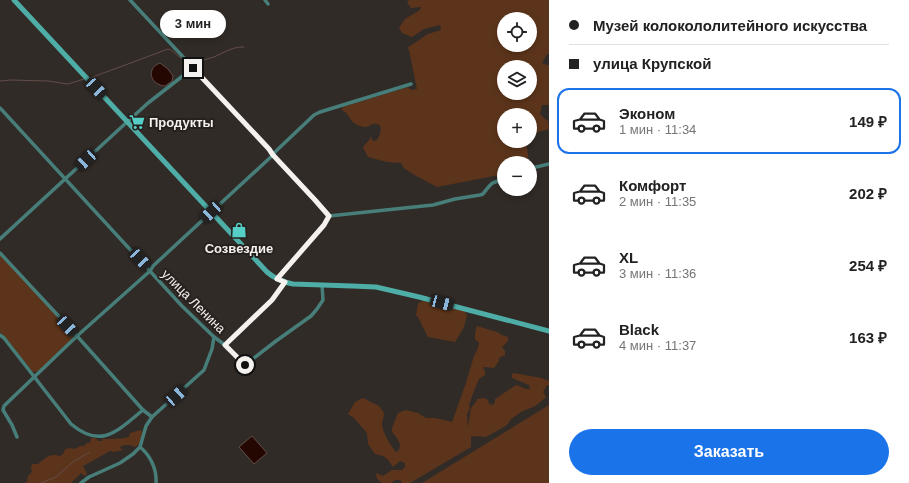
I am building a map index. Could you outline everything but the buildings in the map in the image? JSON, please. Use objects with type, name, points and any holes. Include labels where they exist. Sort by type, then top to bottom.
[{"type":"main road","points":[[14,0],[267,272],[277,279],[293,284],[376,287],[387,289],[549,331]]},
{"type":"street","points":[[130,0],[269,149],[329,216]]},
{"type":"street","points":[[265,0],[268,4]]},
{"type":"street","points":[[0,239],[148,103],[193,68]]},
{"type":"street","points":[[17,437],[3,408],[6,404],[77,336],[150,271],[153,266],[314,115],[411,84]]},
{"type":"street","name":"улица Ленина","points":[[0,108],[182,306],[245,365],[311,316],[323,300],[322,285]]},
{"type":"street","points":[[537,167],[549,164]]},
{"type":"street","points":[[329,216],[433,205],[480,195],[494,182],[497,181]]},
{"type":"street","points":[[277,279],[324,225],[329,216]]},
{"type":"street","points":[[0,253],[143,410],[152,417]]},
{"type":"street","points":[[225,345],[272,300],[285,282]]},
{"type":"street","points":[[0,335],[4,338],[71,424],[78,429],[99,437],[106,436],[124,425],[143,410]]},
{"type":"street","points":[[81,483],[89,476],[124,460],[140,447],[146,426],[152,417],[204,370],[212,349],[214,337]]},
{"type":"street","points":[[140,447],[151,459],[156,483]]},
{"type":"shaded area","points":[[409,0],[549,0],[549,54],[547,54],[542,63],[549,65],[549,105],[542,105],[540,114],[548,121],[549,129],[537,132],[537,108],[497,108],[497,148],[527,148],[528,156],[497,156],[497,175],[437,187],[411,173],[404,168],[401,163],[387,162],[368,157],[363,147],[370,139],[370,136],[373,141],[377,140],[381,129],[380,125],[372,124],[365,127],[357,125],[352,121],[347,113],[342,110],[343,107],[408,87],[411,90],[417,89],[409,50],[407,48],[428,34],[441,30],[440,25],[424,29],[412,37],[402,33],[399,28],[405,19],[420,10],[421,7],[411,8],[407,2]]},
{"type":"shaded area","points":[[160,63],[168,69],[173,76],[172,81],[165,86],[156,83],[153,80],[151,73],[152,69]]},
{"type":"shaded area","points":[[0,255],[75,335],[75,337],[41,369],[35,372],[32,371],[0,332]]},
{"type":"shaded area","points":[[423,301],[464,311],[467,315],[464,327],[455,342],[428,337],[416,315],[418,303]]},
{"type":"shaded area","points":[[477,326],[508,337],[508,341],[502,347],[505,351],[505,355],[499,358],[499,361],[494,368],[483,368],[485,375],[479,379],[469,405],[470,408],[467,414],[468,427],[471,408],[477,399],[484,398],[488,400],[489,404],[493,405],[495,399],[516,385],[530,389],[529,385],[512,378],[512,374],[514,373],[549,381],[549,385],[547,385],[543,392],[546,397],[535,406],[521,412],[511,419],[507,425],[486,437],[471,436],[471,447],[410,483],[402,483],[400,480],[395,480],[391,483],[382,483],[377,479],[376,473],[383,476],[392,470],[402,470],[405,467],[405,463],[400,461],[393,467],[386,458],[375,454],[368,444],[367,433],[354,418],[348,414],[355,402],[363,398],[379,406],[384,413],[382,423],[383,430],[396,452],[399,450],[400,444],[392,432],[392,428],[398,413],[406,410],[418,413],[426,418],[435,418],[452,422],[478,348],[479,343],[475,339]]},
{"type":"shaded area","points":[[549,405],[549,483],[422,483]]},
{"type":"shaded area","points":[[140,430],[142,431],[141,438],[136,447],[126,445],[120,447],[124,450],[113,452],[109,451],[83,466],[87,474],[85,476],[81,473],[71,483],[23,483],[27,482],[28,476],[32,472],[32,464],[38,464],[53,455],[60,456],[64,453],[65,449],[75,449],[80,446],[84,446],[87,443],[90,443],[91,438],[96,438],[98,441],[102,441],[102,439],[126,438],[129,437],[130,433]]},
{"type":"shaded area","points":[[252,436],[267,453],[254,464],[239,447]]},
{"type":"waterway","points":[[188,58],[205,60],[234,48],[244,47]]},
{"type":"waterway","points":[[90,78],[168,49],[181,58]]},
{"type":"waterway","points":[[0,81],[48,81],[68,84],[84,79]]},
{"type":"waterway","points":[[41,483],[56,477],[73,462],[90,452]]},
{"type":"place","name":"Продукты","points":[[137,122]]},
{"type":"place","name":"Созвездие","points":[[239,230]]},
{"type":"route","points":[[193,68],[329,216],[324,225],[277,279],[285,282],[272,300],[225,345],[245,365]]}]
